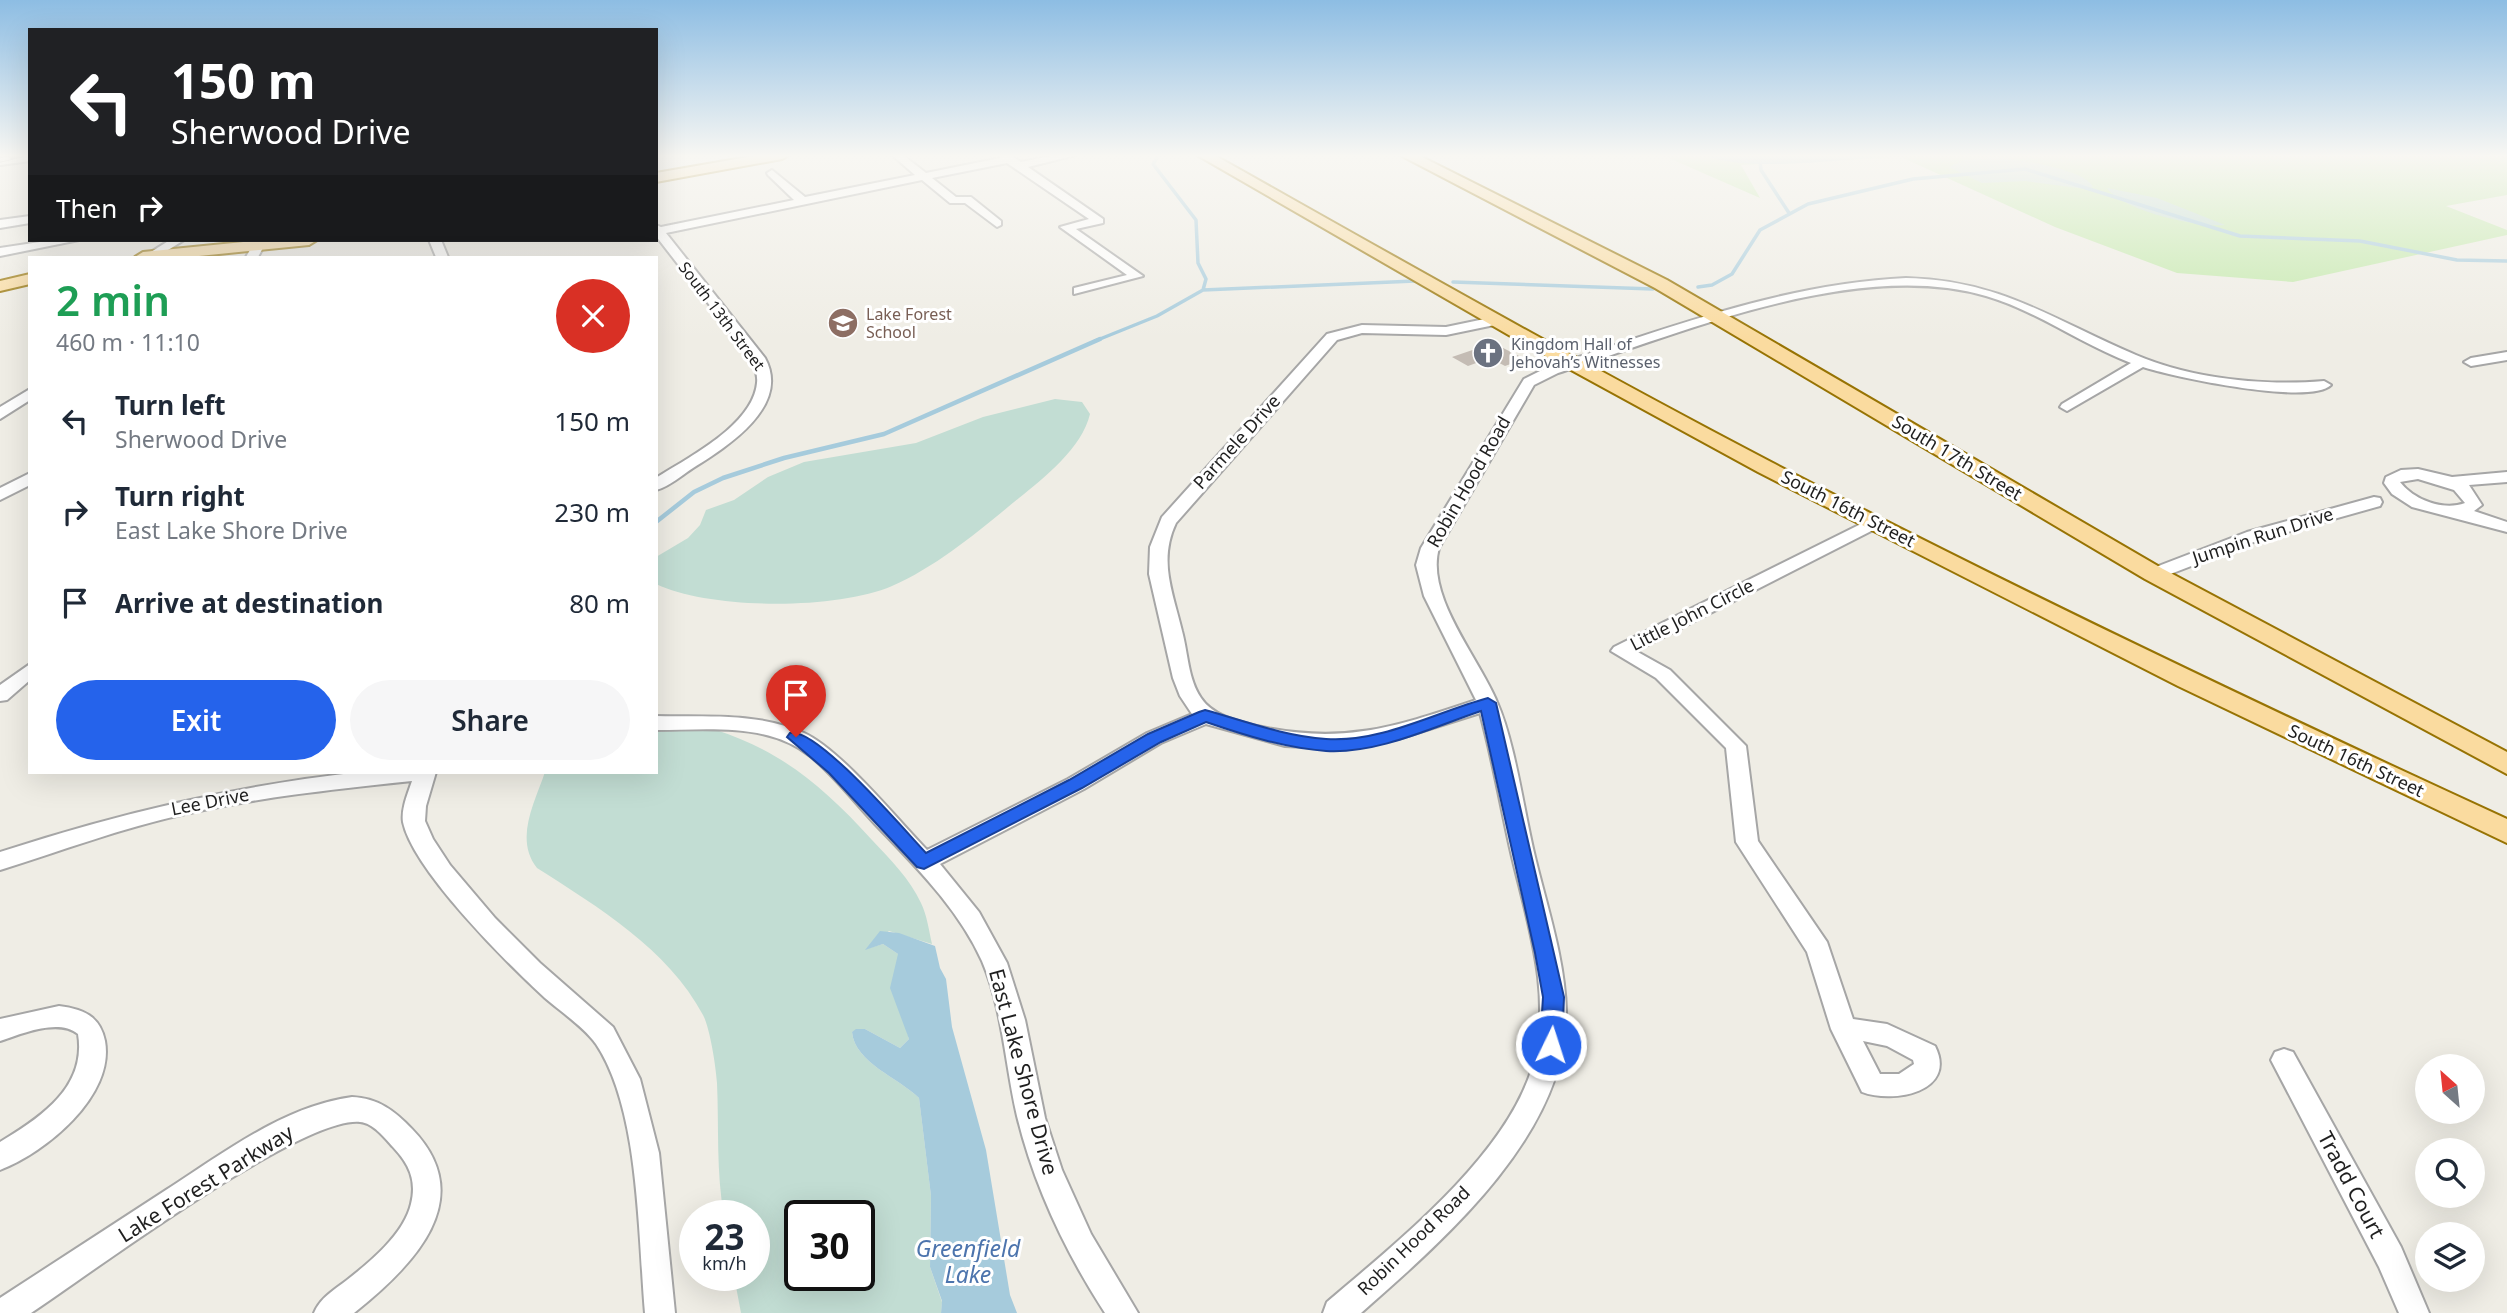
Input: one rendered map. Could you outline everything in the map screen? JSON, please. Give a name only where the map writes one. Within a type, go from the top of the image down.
[{"type":"main road","name":"South 16th Street","points":[[1314,216],[1575,363],[1872,523],[2269,720],[2507,832]]},
{"type":"main road","name":"South 17th Street","points":[[1531,216],[1715,314],[2154,574],[2507,764]]},
{"type":"main road","points":[[163,256],[256,250],[298,242]]},
{"type":"main road","points":[[0,286],[28,279]]},
{"type":"street","points":[[658,230],[727,216]]},
{"type":"street","points":[[989,216],[997,223]]},
{"type":"street","points":[[1079,291],[1137,276],[1066,227],[1099,221],[1092,216]]},
{"type":"street","points":[[0,224],[28,219]]},
{"type":"street","name":"South 13th Street","points":[[658,231],[760,361],[767,381],[763,397],[749,418],[658,484]]},
{"type":"street","points":[[0,253],[61,242]]},
{"type":"street","points":[[149,256],[174,242]]},
{"type":"street","name":"Robin Hood Road","points":[[1338,1313],[1420,1241],[1473,1186],[1540,1083],[1549,1056],[1553,1026],[1549,975],[1488,703],[1433,596],[1425,565],[1430,548],[1453,505],[1529,382],[1538,376],[1715,314],[1872,282],[1924,281],[1992,294],[2142,362],[2230,380],[2311,387],[2324,385]]},
{"type":"street","name":"Parmele Drive","points":[[1205,716],[1190,698],[1159,586],[1156,562],[1158,543],[1168,521],[1332,337],[1362,329],[1446,331],[1499,320]]},
{"type":"street","points":[[2471,362],[2507,356]]},
{"type":"street","points":[[2067,407],[2142,362]]},
{"type":"street","points":[[0,414],[28,394]]},
{"type":"street","name":"Jumpin Run Drive","points":[[2374,502],[2393,485],[2395,477],[2409,474],[2449,482],[2507,477]]},
{"type":"street","points":[[0,495],[28,479]]},
{"type":"street","name":"Jumpin Run Drive","points":[[2449,482],[2466,491],[2474,501],[2507,526]]},
{"type":"street","name":"Jumpin Run Drive","points":[[2393,485],[2406,497],[2427,506]]},
{"type":"street","points":[[2455,510],[2470,508],[2474,501]]},
{"type":"street","name":"Jumpin Run Drive","points":[[2154,574],[2253,536],[2374,502],[2455,510],[2507,526]]},
{"type":"street","name":"Little John Circle","points":[[1844,1029],[1818,949],[1747,842],[1737,746],[1663,674],[1621,651],[1872,523]]},
{"type":"street","points":[[4,686],[28,671]]},
{"type":"street","points":[[924,862],[1052,797],[1154,738],[1205,716],[1257,733],[1327,745],[1375,740],[1488,703]]},
{"type":"street","name":"East Lake Shore Drive","points":[[658,723],[757,727],[796,737],[836,769],[953,896],[995,962],[1005,993],[1031,1117],[1048,1173],[1074,1233],[1123,1313]]},
{"type":"street","name":"Lee Drive","points":[[0,861],[117,824],[208,801],[409,774]]},
{"type":"street","points":[[425,774],[415,806],[414,821],[442,871],[487,925],[531,970],[604,1035],[627,1079],[645,1153],[660,1313]]},
{"type":"street","points":[[0,1030],[40,1020],[69,1018],[85,1024],[92,1036],[89,1073],[80,1091],[61,1115],[0,1157]]},
{"type":"street","name":"Tradd Court","points":[[2284,1060],[2390,1257],[2414,1313]]},
{"type":"street","name":"Lake Forest Parkway","points":[[4,1313],[239,1158],[288,1130],[334,1113],[367,1109],[380,1114],[411,1147],[422,1162],[427,1186],[420,1220],[408,1242],[376,1276],[329,1313]]},
{"type":"green space","points":[[2031,216],[2472,216],[2507,230],[2507,235],[2293,282],[2177,273]]},
{"type":"shaded area","points":[[2163,216],[2203,216],[2225,225],[2197,224]]},
{"type":"shaded area","points":[[1055,399],[1082,402],[1090,414],[1086,427],[1071,450],[1040,481],[974,535],[909,578],[868,594],[807,603],[774,604],[708,599],[658,585],[658,556],[688,538],[700,525],[706,510],[734,500],[768,477],[804,462],[916,443],[983,417]]},
{"type":"shaded area","points":[[658,716],[722,732],[776,757],[825,792],[893,862],[916,894],[925,913],[932,944],[889,931],[866,949],[883,944],[898,954],[902,1014],[909,1039],[900,1048],[865,1029],[852,1032],[855,1043],[869,1061],[919,1098],[931,1196],[930,1267],[942,1302],[941,1313],[741,1313],[737,1291],[770,1291],[770,1200],[721,1200],[716,1076],[706,1021],[688,991],[651,950],[607,914],[537,868],[527,845],[529,820],[544,774],[658,774]]},
{"type":"water","name":"Greenfield Lake","points":[[880,931],[899,933],[935,946],[940,968],[946,979],[952,1027],[986,1150],[1010,1295],[1017,1313],[941,1313],[942,1301],[930,1267],[931,1196],[919,1098],[869,1061],[855,1043],[852,1032],[865,1029],[900,1048],[909,1039],[890,988],[898,954],[883,944],[865,950]]},
{"type":"building","name":"Kingdom Hall of Jehovah’s Witnesses","points":[[1493,343],[1525,359],[1505,366],[1490,358],[1468,366],[1452,357]]},
{"type":"waterway","points":[[1193,216],[1196,220],[1198,263],[1206,279],[1203,290]]},
{"type":"waterway","points":[[1698,287],[1712,285],[1732,274],[1760,230],[1785,216]]},
{"type":"waterway","points":[[2177,216],[2240,236],[2360,241],[2457,260],[2507,261]]},
{"type":"waterway","points":[[1203,290],[1415,281]]},
{"type":"waterway","points":[[1453,282],[1653,289]]},
{"type":"waterway","points":[[1095,341],[1157,316],[1203,290]]},
{"type":"waterway","points":[[658,520],[694,492],[723,478],[784,458],[884,434],[1100,339]]},
{"type":"place","name":"Lake Forest School","points":[[843,323]]},
{"type":"place","name":"Kingdom Hall of Jehovah’s Witnesses","points":[[1488,353]]},
{"type":"route","points":[[796,737],[836,769],[924,862],[1076,784],[1154,738],[1205,716],[1257,733],[1306,743],[1351,744],[1401,733],[1488,703],[1546,953],[1553,997],[1551,1045]]}]
